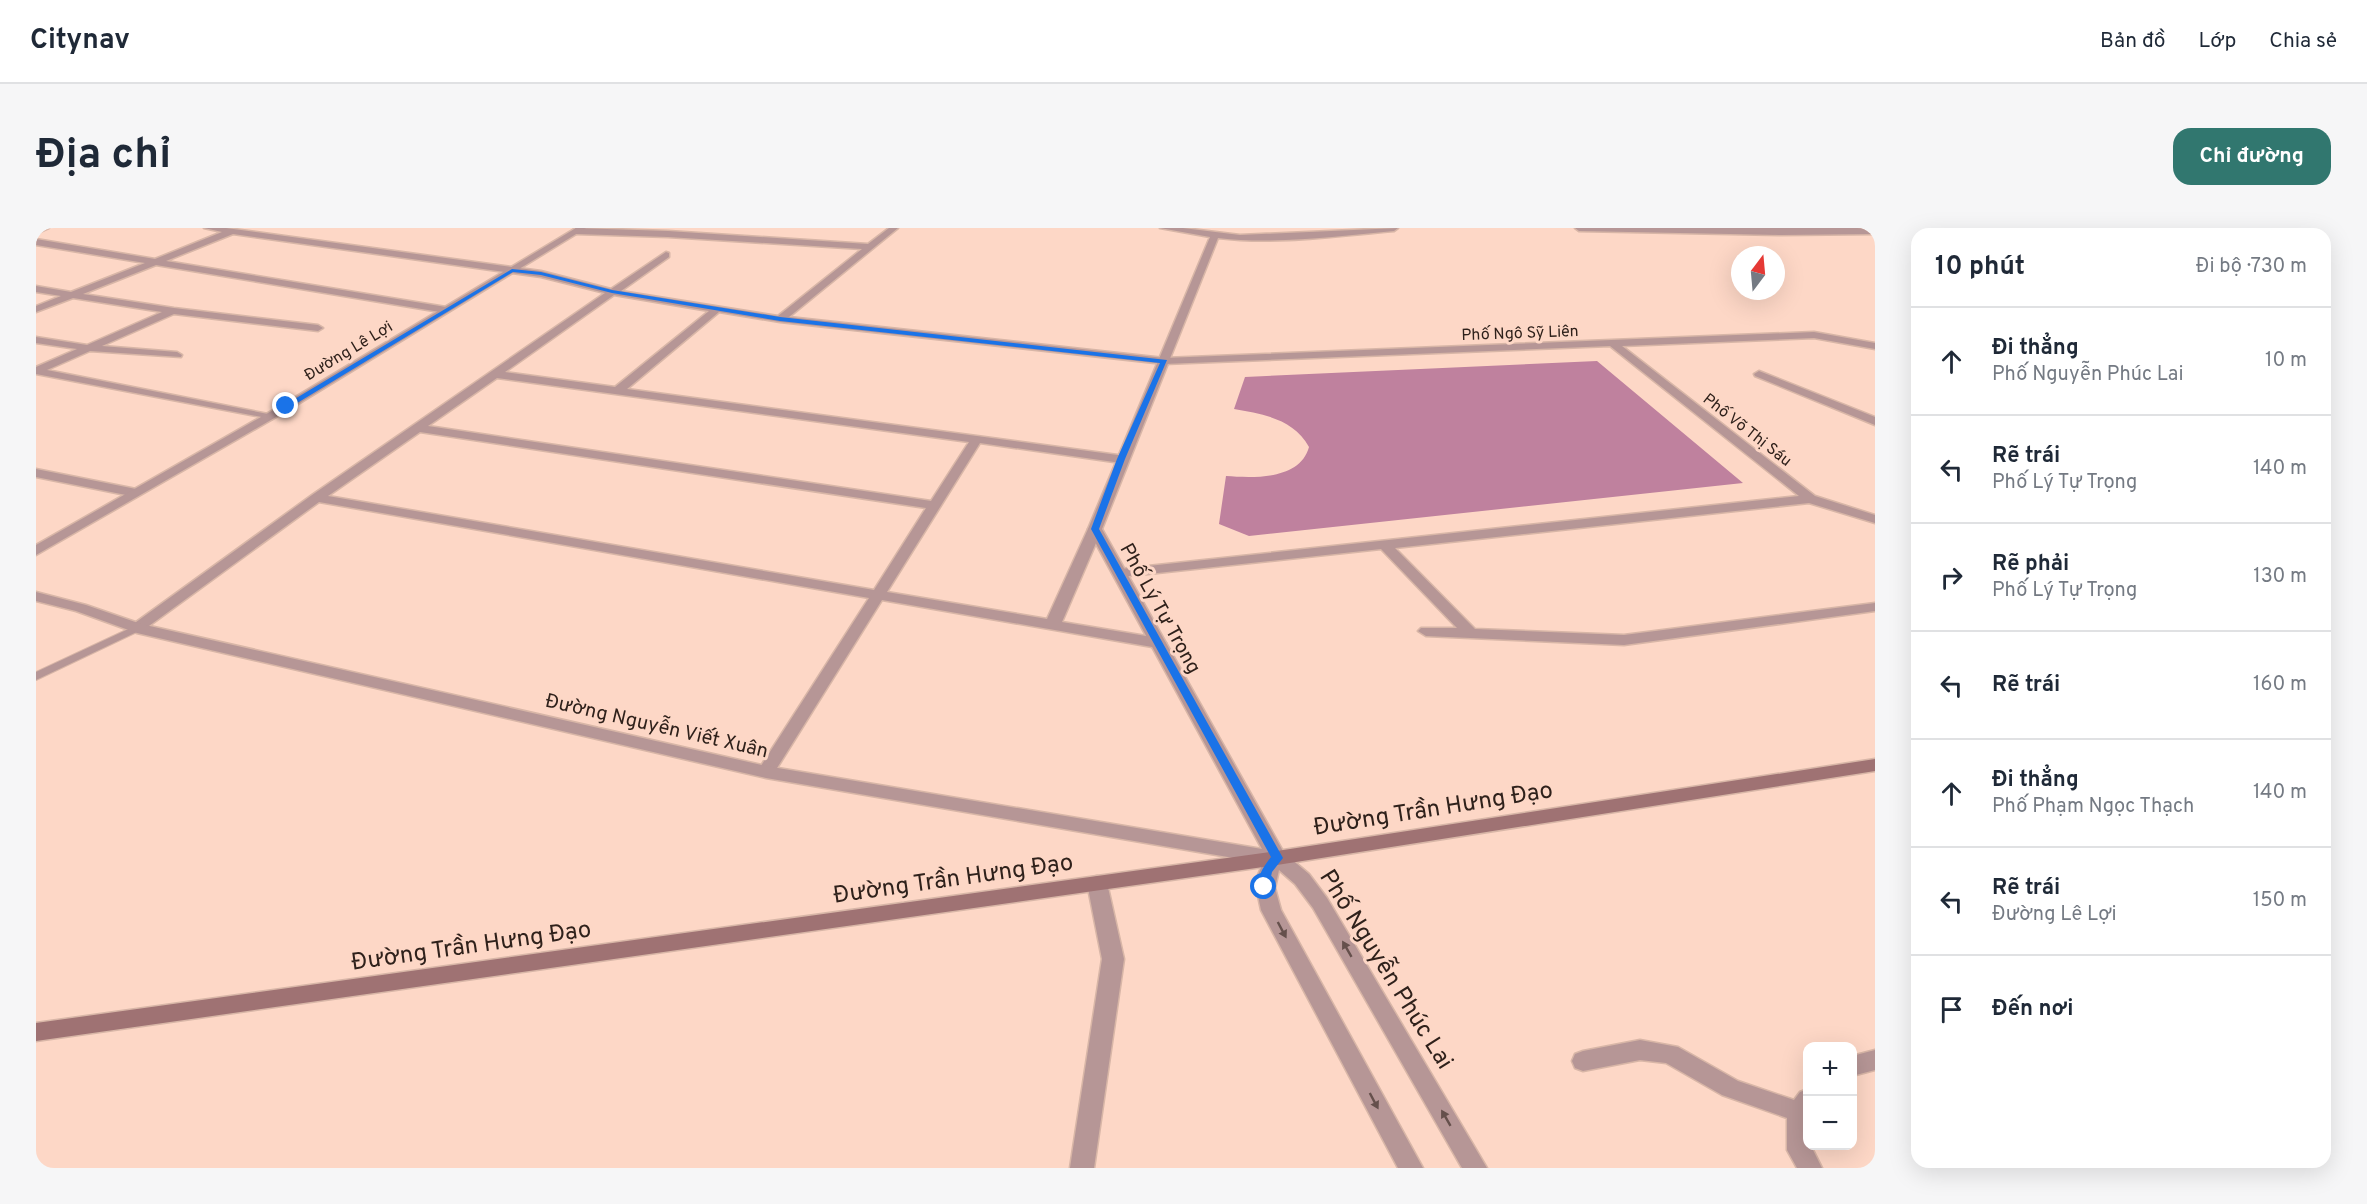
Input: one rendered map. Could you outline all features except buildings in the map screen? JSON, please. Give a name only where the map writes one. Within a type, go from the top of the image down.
[{"type":"main road","points":[[36,231],[45,228]]},
{"type":"main road","name":"Đường Trần Hưng Đạo","points":[[36,1032],[1277,858],[1875,765]]},
{"type":"street","name":"Phố Ngô Sỹ Liên","points":[[208,228],[541,274],[612,292],[780,319],[1164,361],[1814,335],[1875,346]]},
{"type":"street","points":[[699,236],[709,228]]},
{"type":"street","points":[[780,319],[894,228]]},
{"type":"street","points":[[1164,228],[1240,238],[1309,236],[1394,228]]},
{"type":"street","points":[[1579,228],[1779,232],[1875,231]]},
{"type":"street","points":[[579,230],[870,247]]},
{"type":"street","name":"Đường Lê Lợi","points":[[36,551],[268,417],[579,230]]},
{"type":"street","points":[[36,309],[232,232]]},
{"type":"street","name":"Phố Lý Tự Trọng","points":[[1215,235],[1121,459],[1095,529],[1277,858]]},
{"type":"street","points":[[36,242],[446,310]]},
{"type":"street","points":[[137,628],[317,498],[666,255]]},
{"type":"street","points":[[36,289],[174,310],[318,328]]},
{"type":"street","points":[[617,391],[717,309]]},
{"type":"street","points":[[36,371],[174,310]]},
{"type":"street","points":[[36,340],[88,348],[177,355]]},
{"type":"street","name":"Phố Võ Thị Sáu","points":[[1612,343],[1810,499],[1875,519]]},
{"type":"street","points":[[36,371],[268,417]]},
{"type":"street","points":[[494,374],[1121,459]]},
{"type":"street","points":[[1759,374],[1875,421]]},
{"type":"street","points":[[417,428],[934,505]]},
{"type":"street","points":[[766,772],[976,440]]},
{"type":"street","points":[[36,473],[136,493]]},
{"type":"street","points":[[317,498],[879,593],[1158,643]]},
{"type":"street","points":[[1120,573],[1810,499]]},
{"type":"street","points":[[1053,624],[1095,529]]},
{"type":"street","points":[[1385,544],[1471,633]]},
{"type":"street","name":"Đường Nguyễn Viết Xuân","points":[[36,596],[81,608],[137,628],[766,772],[1277,858]]},
{"type":"street","points":[[1426,631],[1623,640],[1875,607]]},
{"type":"street","points":[[1277,858],[1267,871],[1264,887],[1271,910],[1411,1168]]},
{"type":"street","name":"Phố Nguyễn Phúc Lai","points":[[1277,858],[1302,879],[1320,903],[1475,1168]]},
{"type":"street","points":[[1082,1168],[1113,959],[1097,883]]},
{"type":"street","points":[[1583,1061],[1640,1050],[1670,1054],[1730,1088],[1803,1105],[1799,1150],[1810,1168]]},
{"type":"street","points":[[1857,1065],[1875,1060]]},
{"type":"lane","points":[[36,676],[137,628]]},
{"type":"shaded area","points":[[1597,361],[1743,483],[1249,536],[1219,524],[1226,476],[1275,475],[1296,466],[1304,458],[1309,447],[1295,430],[1277,419],[1234,409],[1245,377]]},
{"type":"route","points":[[286,406],[512,271],[541,274],[612,292],[780,319],[1164,361],[1121,459],[1095,529],[1277,858],[1267,871],[1264,887]]}]
